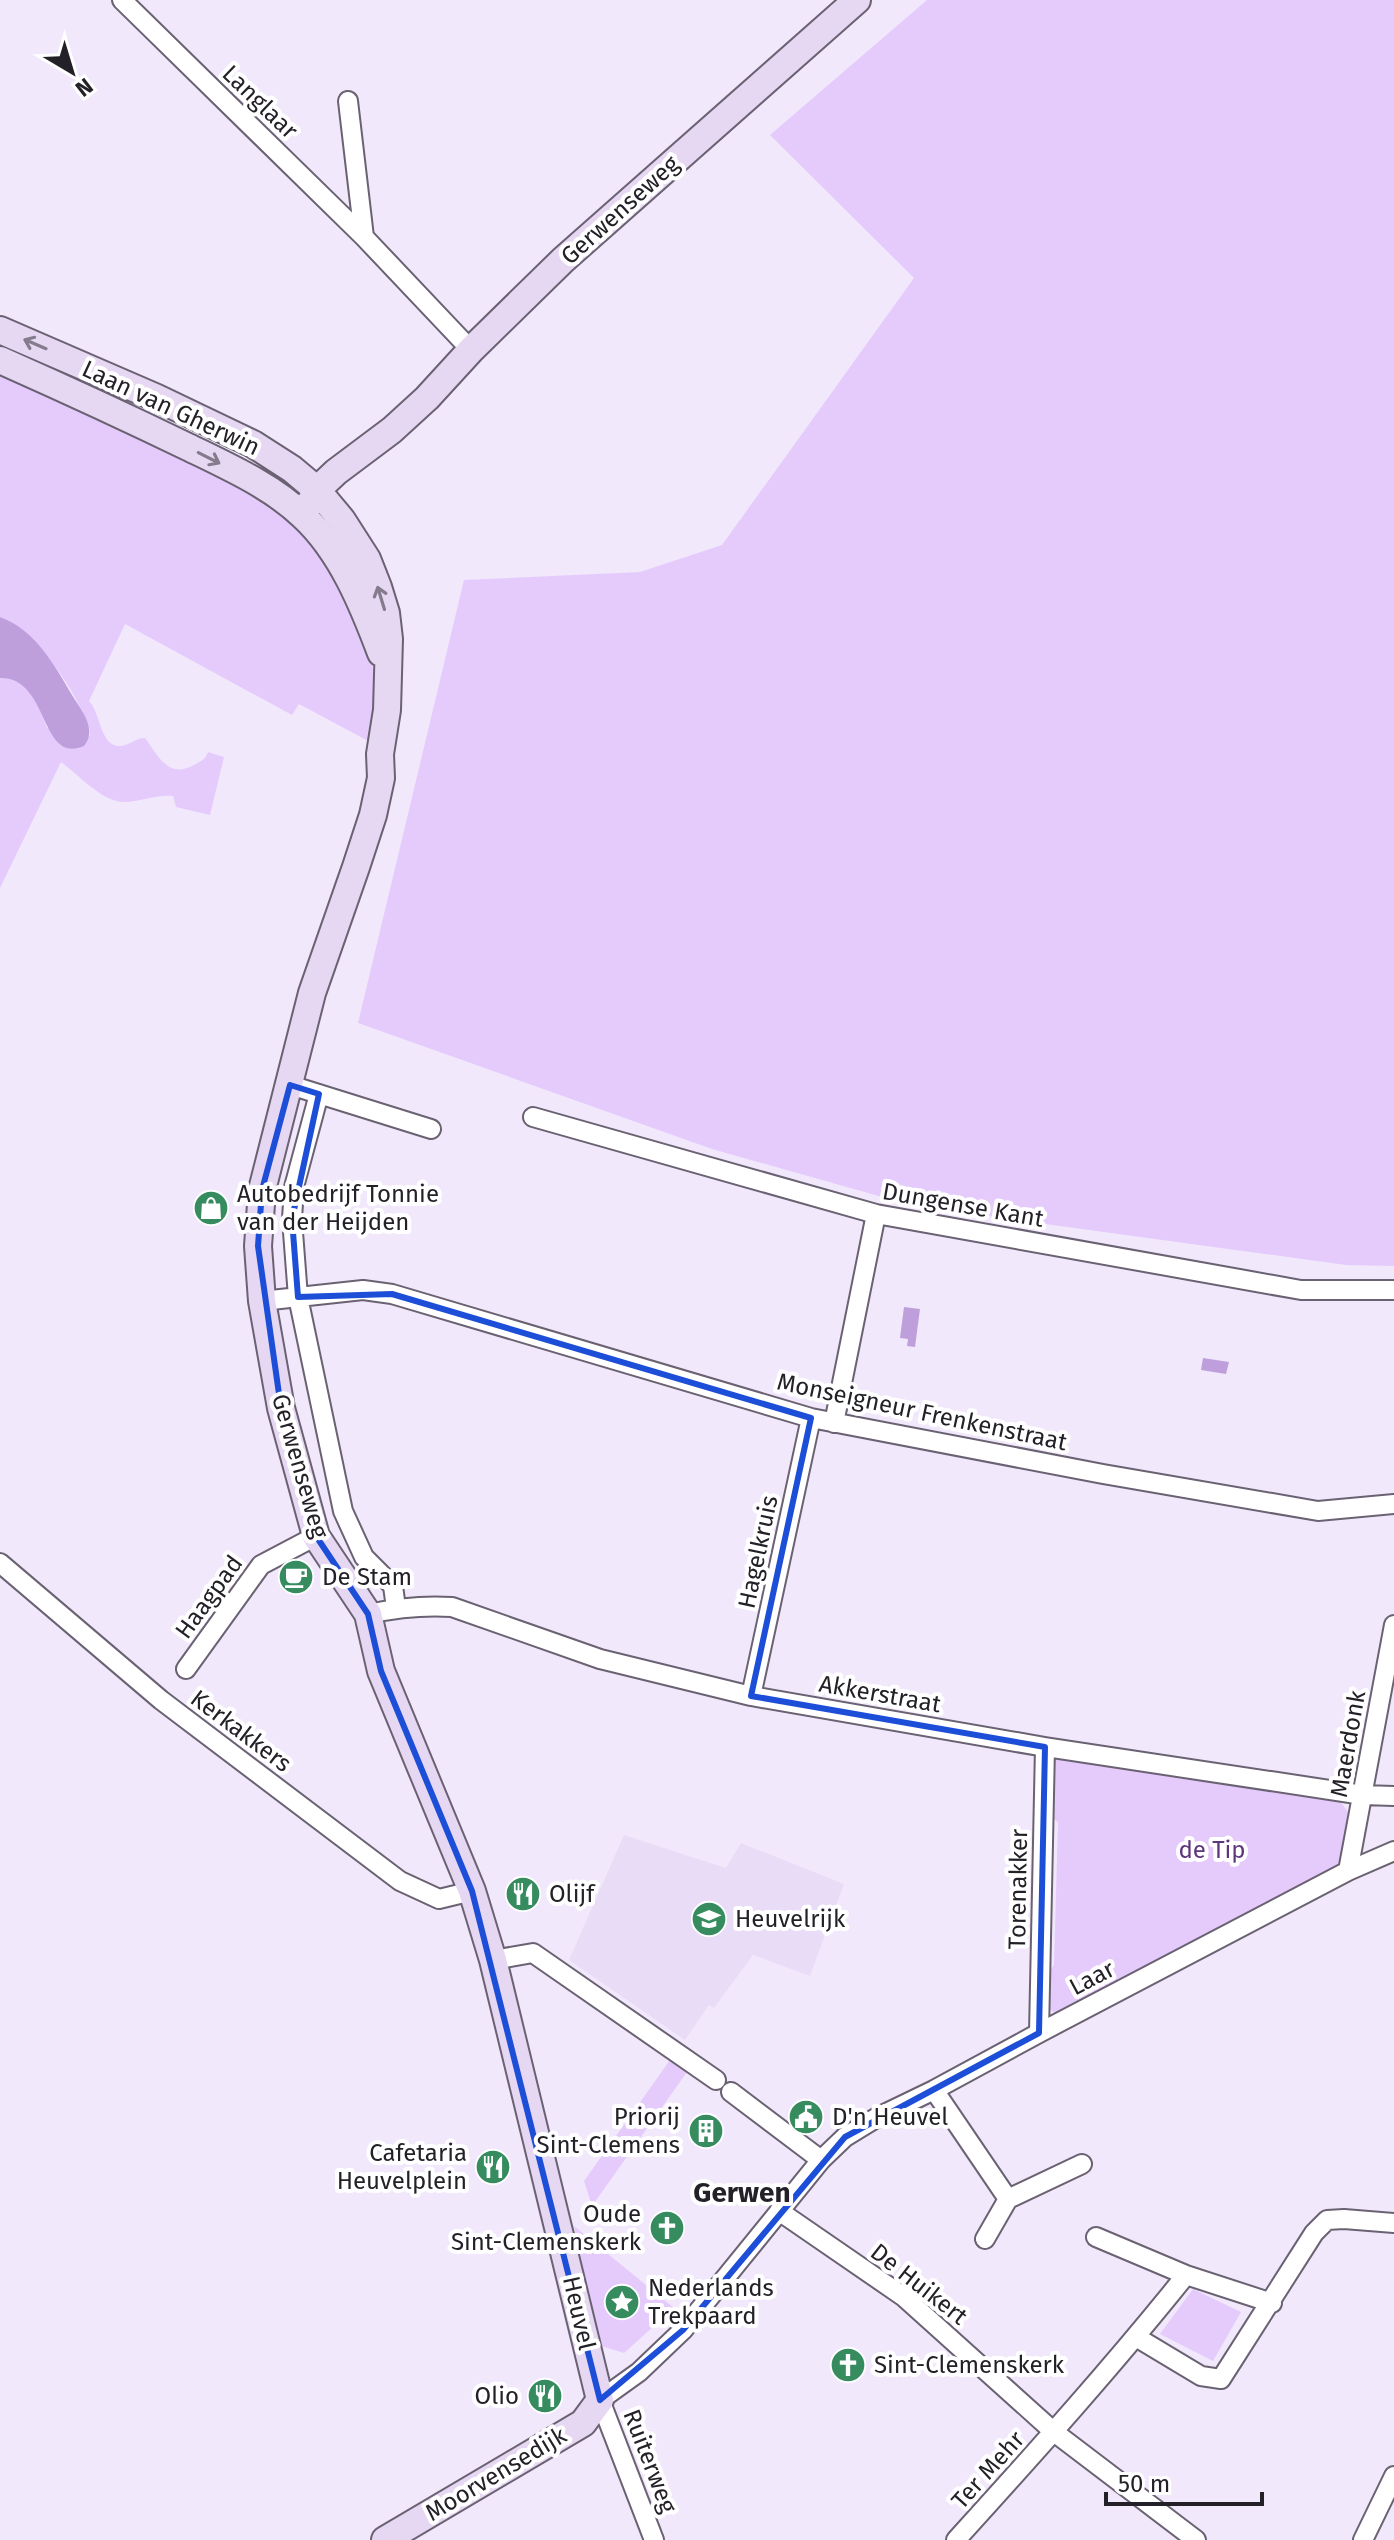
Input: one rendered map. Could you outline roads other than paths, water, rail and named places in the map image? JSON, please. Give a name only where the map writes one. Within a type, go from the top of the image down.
[{"type":"street","name":"Langlaar","points":[[122,0],[364,237],[471,350]]},
{"type":"street","name":"Gerwenseweg","points":[[389,675],[371,627],[344,571],[303,515],[427,398],[563,260],[857,0]]},
{"type":"street","points":[[348,101],[364,237]]},
{"type":"street","name":"Laan van Gherwin","points":[[0,330],[144,392],[253,444],[292,469],[323,497]]},
{"type":"street","name":"Laan van Gherwin","points":[[0,360],[201,453],[250,479],[303,515]]},
{"type":"street","name":"Gerwenseweg","points":[[323,497],[367,559],[386,613],[387,710],[380,754],[381,778],[373,815],[312,993],[262,1190],[258,1246],[262,1301],[281,1408],[316,1536],[368,1614],[381,1671],[472,1891],[493,1960]]},
{"type":"street","points":[[290,1085],[431,1129]]},
{"type":"street","name":"Gerwenseweg","points":[[319,1094],[294,1187],[292,1219],[298,1297],[343,1511],[364,1557],[393,1586],[396,1608]]},
{"type":"street","name":"Dungense Kant","points":[[533,1117],[876,1214],[1301,1290],[1394,1290]]},
{"type":"street","points":[[834,1423],[876,1214]]},
{"type":"street","name":"Monseigneur Frenkenstraat","points":[[262,1301],[363,1290],[392,1294],[834,1423],[1318,1511],[1394,1504]]},
{"type":"street","name":"Hagelkruis","points":[[751,1696],[811,1418]]},
{"type":"street","name":"Haagpad","points":[[186,1669],[261,1565],[316,1536]]},
{"type":"street","name":"Kerkakkers","points":[[0,1563],[161,1700],[400,1881],[439,1899],[472,1891]]},
{"type":"street","name":"Akkerstraat","points":[[368,1614],[426,1605],[452,1607],[600,1659],[751,1696],[1045,1747],[1363,1795],[1394,1796]]},
{"type":"street","name":"Maerdonk","points":[[1348,1871],[1394,1625]]},
{"type":"street","name":"Torenakker","points":[[1039,2033],[1045,1747]]},
{"type":"street","name":"Laar","points":[[821,2160],[857,2128],[1348,1871],[1394,1851]]},
{"type":"street","points":[[493,1960],[533,1953],[716,2080]]},
{"type":"street","name":"Heuvel","points":[[493,1960],[600,2400]]},
{"type":"street","points":[[934,2090],[1008,2199]]},
{"type":"street","points":[[600,2400],[639,2372],[683,2330],[821,2160],[731,2092]]},
{"type":"street","points":[[985,2239],[1008,2199],[1082,2164]]},
{"type":"street","name":"De Huikert","points":[[779,2211],[904,2297],[1054,2432],[1174,2531],[1196,2540]]},
{"type":"street","points":[[1136,2337],[1201,2376],[1221,2379],[1314,2233],[1327,2220],[1394,2223]]},
{"type":"street","points":[[1096,2237],[1186,2275],[1272,2303]]},
{"type":"street","name":"Ter Mehr","points":[[956,2540],[1054,2432],[1186,2275]]},
{"type":"street","name":"Moorvensedijk","points":[[385,2540],[583,2423],[600,2400]]},
{"type":"street","name":"Ruiterweg","points":[[600,2400],[654,2540]]},
{"type":"street","points":[[1363,2540],[1394,2476]]},
{"type":"place","name":"Autobedrijf Tonnie van der Heijden","points":[[211,1208]]},
{"type":"place","name":"De Stam","points":[[296,1577]]},
{"type":"place","name":"Olijf","points":[[523,1894]]},
{"type":"place","name":"Heuvelrijk","points":[[709,1919]]},
{"type":"place","name":"D'n Heuvel","points":[[806,2117]]},
{"type":"place","name":"Priorij Sint-Clemens","points":[[706,2131]]},
{"type":"place","name":"Cafetaria Heuvelplein","points":[[493,2167]]},
{"type":"place","name":"Oude Sint-Clemenskerk","points":[[667,2228]]},
{"type":"place","name":"Nederlands Trekpaard","points":[[622,2302]]},
{"type":"place","name":"Sint-Clemenskerk","points":[[848,2365]]},
{"type":"place","name":"Olio","points":[[545,2396]]},
{"type":"district","name":"Gerwen","points":[[742,2192]]},
{"type":"park label","name":"de Tip","points":[[1212,1850]]}]
